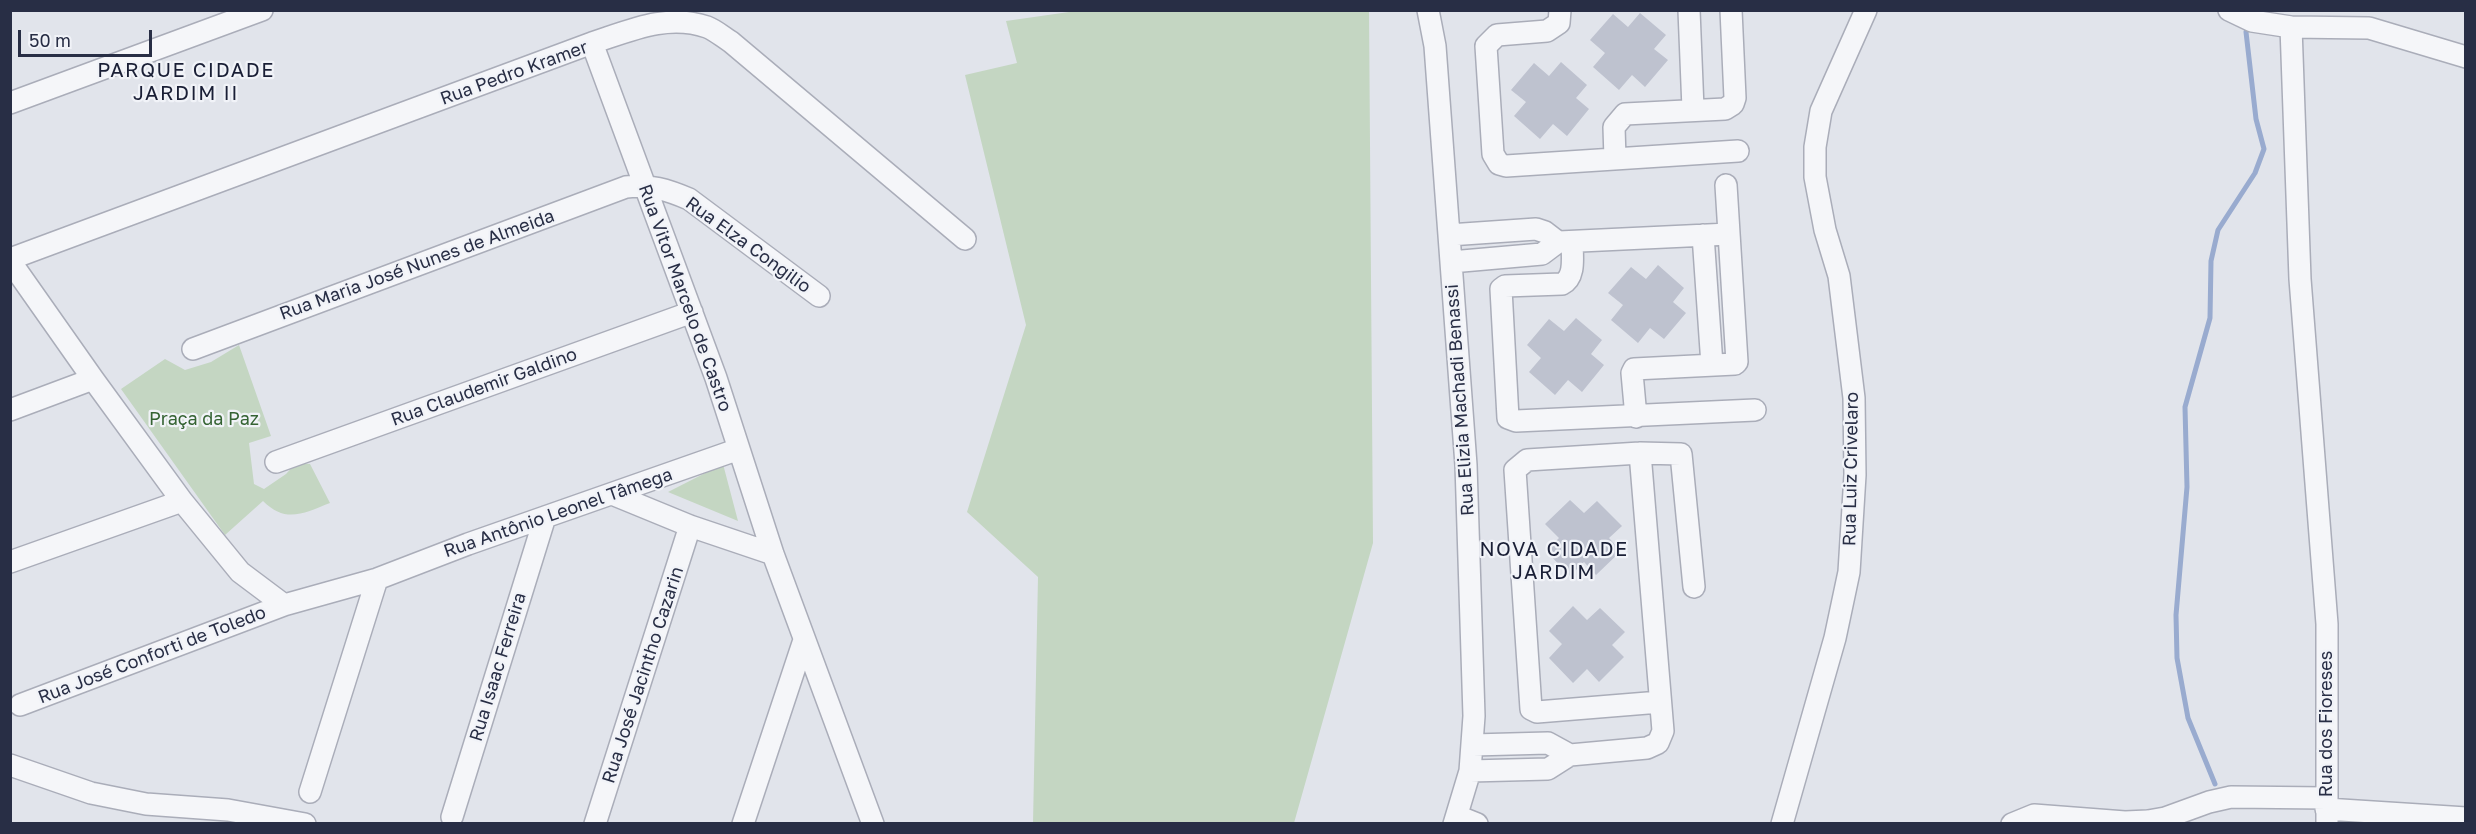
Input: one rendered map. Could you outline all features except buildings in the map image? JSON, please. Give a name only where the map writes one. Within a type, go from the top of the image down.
[{"type":"street","points":[[10,103],[262,10]]},
{"type":"street","name":"Rua Elizia Machadi Benassi","points":[[1428,10],[1435,46],[1466,465],[1474,704],[1473,745],[1470,771],[1456,820]]},
{"type":"street","name":"Rua Elizia Machadi Benassi","points":[[1435,46],[1439,10]]},
{"type":"street","points":[[1560,10],[1559,23],[1552,30],[1497,34],[1486,46],[1494,158],[1498,164],[1506,166],[1738,151]]},
{"type":"street","points":[[1689,10],[1693,109]]},
{"type":"street","points":[[1615,159],[1614,127],[1625,114],[1725,109],[1735,101],[1731,10]]},
{"type":"street","name":"Rua Luiz Crivelaro","points":[[1782,824],[1835,638],[1849,572],[1855,475],[1854,398],[1839,276],[1825,230],[1815,177],[1815,147],[1821,111],[1866,10]]},
{"type":"street","points":[[2229,10],[2252,21],[2291,27],[2374,19],[2466,57]]},
{"type":"street","name":"Rua Pedro Kramer","points":[[10,260],[592,44],[650,24],[686,22],[708,27],[731,42],[965,239]]},
{"type":"street","name":"Rua dos Fioreses","points":[[2291,27],[2300,279],[2327,624],[2326,810]]},
{"type":"street","name":"Rua Vitor Marcelo de Castro","points":[[592,44],[642,185],[692,312],[773,554],[873,824]]},
{"type":"street","name":"Rua Elza Congilio","points":[[642,185],[669,190],[689,199],[819,296]]},
{"type":"street","name":"Rua Maria José Nunes de Almeida","points":[[193,349],[626,187],[642,185]]},
{"type":"street","points":[[1636,417],[1632,372],[1634,369],[1735,364],[1737,362],[1726,185]]},
{"type":"street","points":[[1511,231],[1512,255]]},
{"type":"street","points":[[1449,235],[1542,231],[1565,242]]},
{"type":"street","points":[[1451,262],[1542,254],[1565,242],[1729,234]]},
{"type":"street","points":[[1703,236],[1712,365]]},
{"type":"street","points":[[1565,242],[1571,274],[1567,281],[1562,284],[1504,286],[1500,291],[1507,416],[1511,421],[1755,410]]},
{"type":"street","points":[[10,260],[182,501],[240,572],[284,605]]},
{"type":"street","name":"Rua Claudemir Galdino","points":[[276,462],[692,312]]},
{"type":"street","points":[[10,410],[93,379]]},
{"type":"street","name":"Rua Antônio Leonel Tâmega","points":[[284,605],[377,579],[544,517],[739,449]]},
{"type":"street","points":[[1660,702],[1537,712],[1530,706],[1515,470],[1527,460],[1679,452],[1682,455],[1694,587]]},
{"type":"street","points":[[1470,771],[1553,767],[1570,755],[1653,747],[1658,743],[1662,731],[1640,453]]},
{"type":"street","points":[[612,494],[690,526],[773,554]]},
{"type":"street","points":[[10,562],[182,501]]},
{"type":"street","name":"Rua Isaac Ferreira","points":[[452,817],[544,517]]},
{"type":"street","name":"Rua José Jacintho Cazarin","points":[[595,824],[690,526]]},
{"type":"street","points":[[310,792],[377,579]]},
{"type":"street","name":"Rua José Conforti de Toledo","points":[[20,705],[284,605]]},
{"type":"street","points":[[742,824],[804,640]]},
{"type":"street","points":[[1473,745],[1548,742],[1570,755]]},
{"type":"street","points":[[1523,744],[1525,770]]},
{"type":"street","points":[[10,765],[91,793],[146,804],[228,810],[305,824]]},
{"type":"street","points":[[2012,824],[2034,815],[2125,822],[2148,821],[2165,818],[2209,802],[2231,797],[2326,810],[2466,818]]},
{"type":"street","points":[[1456,820],[1477,824]]},
{"type":"green space","points":[[1076,11],[1369,11],[1373,543],[1294,823],[1033,823],[1038,577],[967,512],[1026,325],[965,75],[1017,63],[1006,21]]},
{"type":"green space","name":"Praça da Paz","points":[[239,345],[271,436],[249,443],[254,484],[264,489],[286,474],[296,463],[310,464],[330,503],[303,513],[287,514],[271,508],[263,501],[225,535],[121,389],[165,359],[185,370],[211,362]]},
{"type":"green space","points":[[723,464],[738,521],[668,492]]},
{"type":"waterway","points":[[2215,784],[2188,718],[2177,658],[2176,615],[2187,487],[2185,407],[2210,318],[2211,261],[2218,230],[2255,173],[2264,149],[2256,119],[2246,32]]},
{"type":"district","name":"PARQUE CIDADE JARDIM II","points":[[186,82]]},
{"type":"district","name":"NOVA CIDADE JARDIM","points":[[1554,562]]}]
